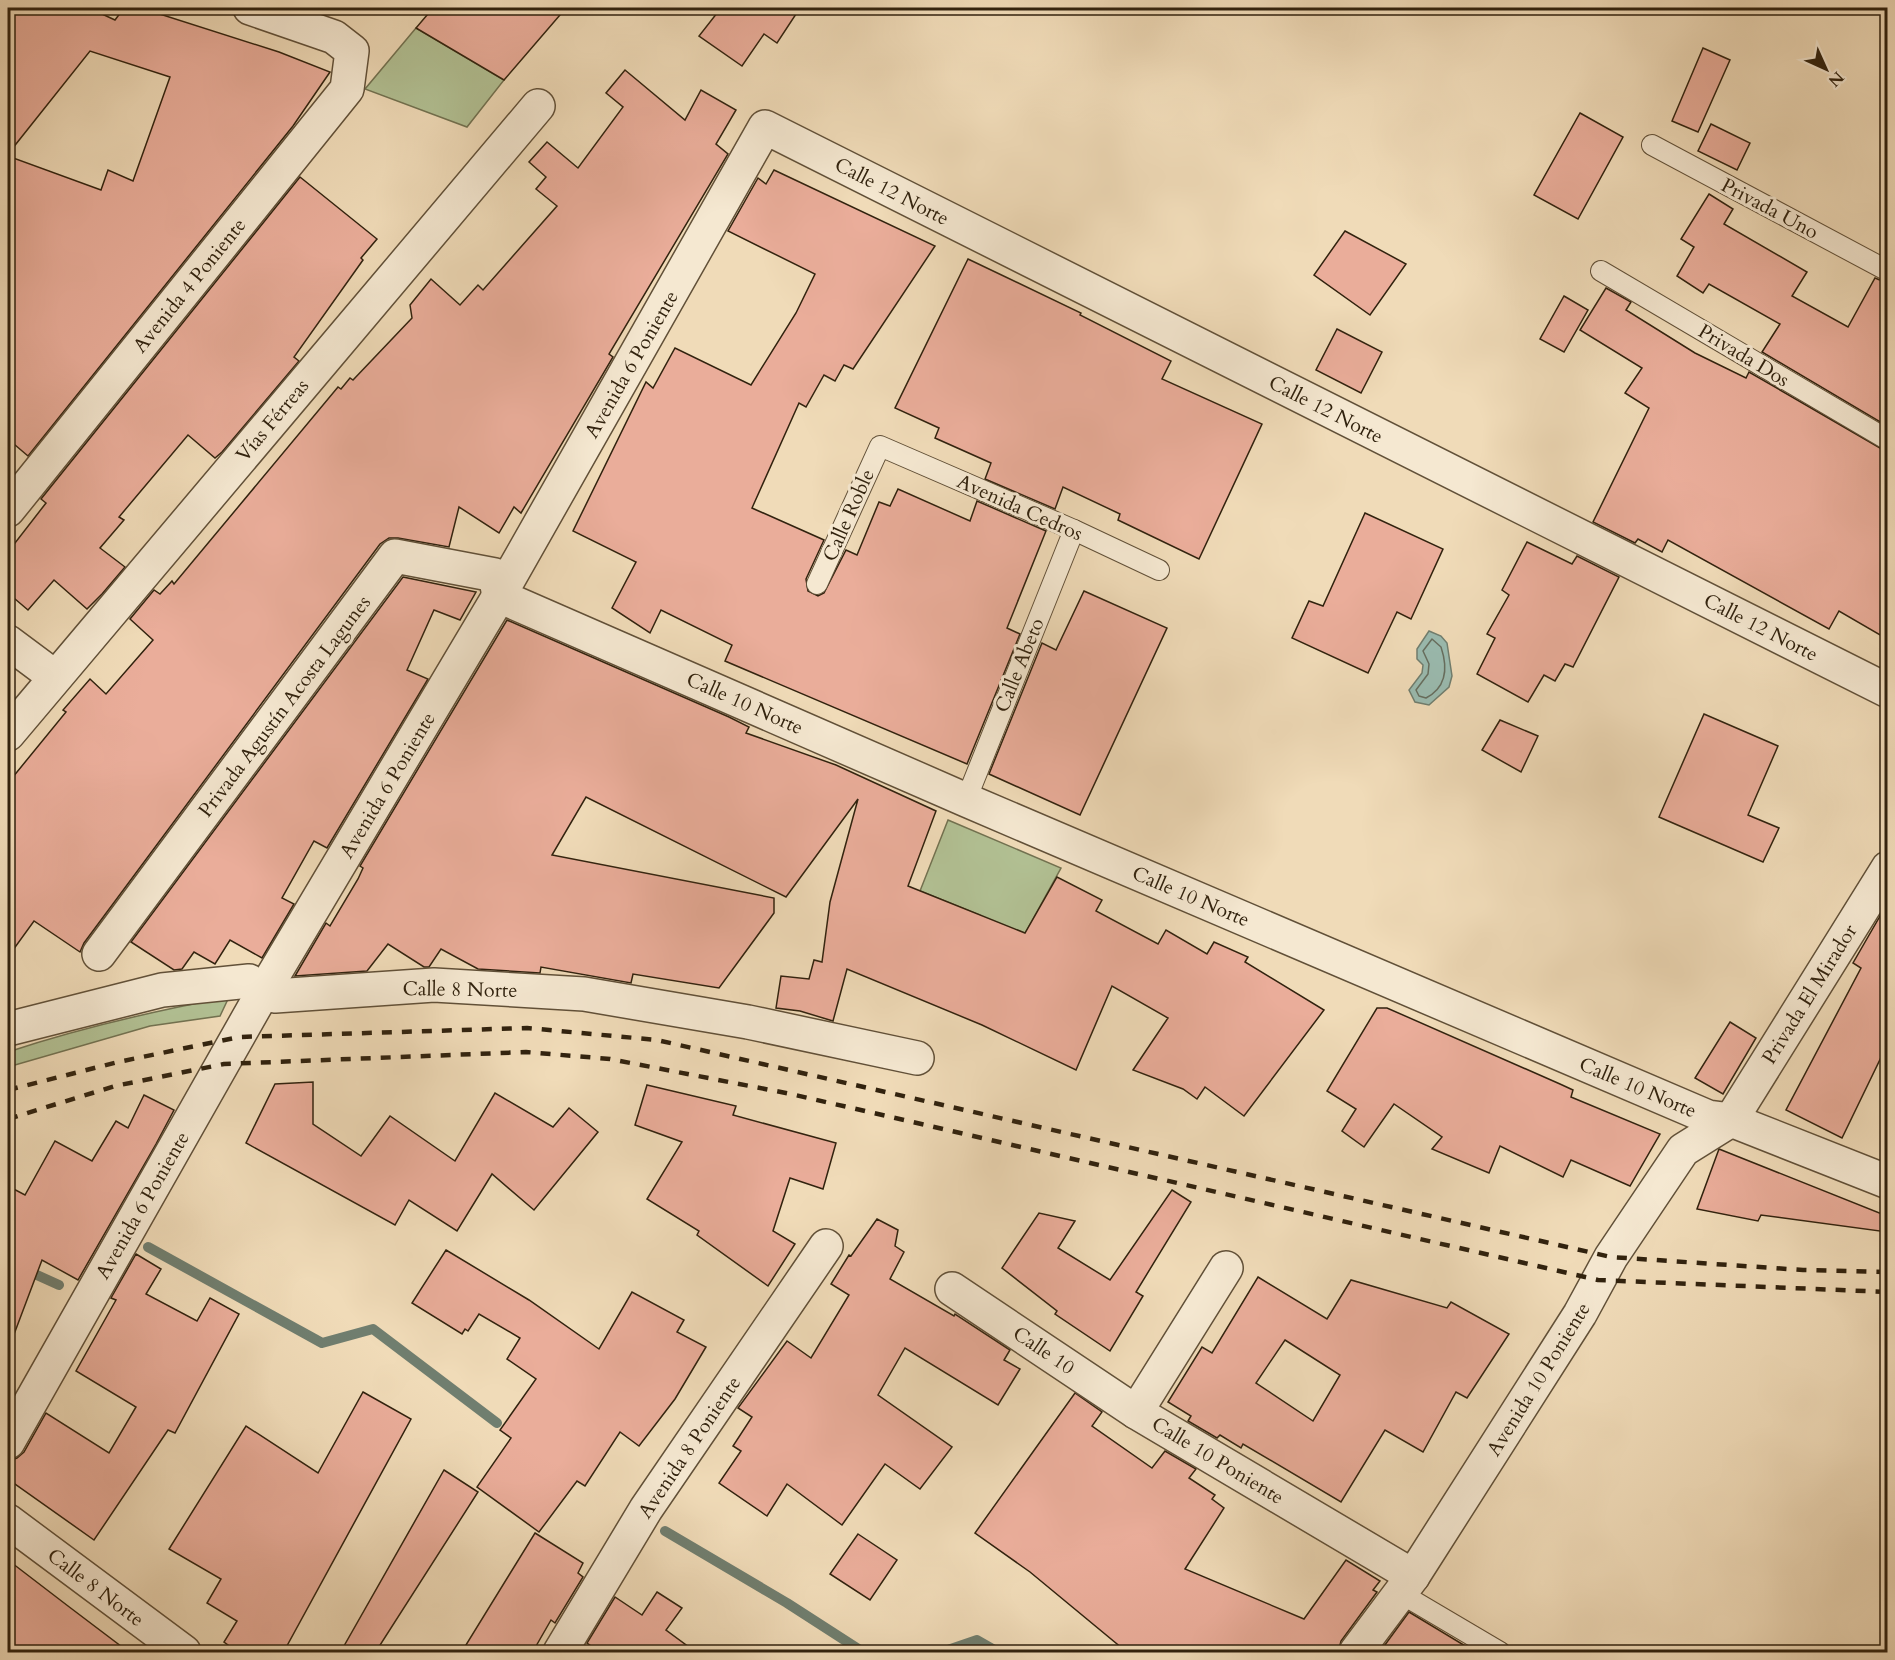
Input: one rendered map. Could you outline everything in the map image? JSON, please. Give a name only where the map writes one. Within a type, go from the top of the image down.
[{"type":"street","name":"Avenida 4 Poniente","points":[[8,510],[347,89],[352,51],[334,37],[250,8]]},
{"type":"street","name":"Vías Férreas","points":[[8,734],[538,106]]},
{"type":"street","name":"Avenida 6 Poniente","points":[[8,1442],[262,994],[499,596],[765,127]]},
{"type":"street","name":"Calle 12 Norte","points":[[765,127],[1887,691]]},
{"type":"street","name":"Privada Agustín Acosta Lagunes","points":[[99,954],[395,556],[495,575],[499,596]]},
{"type":"street","name":"Calle 10 Norte","points":[[499,596],[966,800],[1708,1117],[1731,1120],[1887,1182]]},
{"type":"street","points":[[8,642],[55,676]]},
{"type":"street","name":"Privada El Mirador","points":[[1731,1120],[1887,868]]},
{"type":"street","name":"Calle 8 Norte","points":[[8,1029],[162,990],[249,981],[262,994],[274,996],[434,985],[585,994],[748,1022],[917,1058]]},
{"type":"street","name":"Avenida 10 Poniente","points":[[1356,1653],[1407,1585],[1580,1314],[1611,1257],[1683,1150],[1731,1120]]},
{"type":"street","name":"Avenida 8 Poniente","points":[[560,1653],[646,1509],[826,1246]]},
{"type":"street","name":"Calle 10 Poniente","points":[[1226,1268],[1136,1412],[1407,1585]]},
{"type":"street","name":"Calle 10","points":[[952,1288],[1136,1412]]},
{"type":"street","name":"Calle 8 Norte","points":[[8,1521],[184,1653]]},
{"type":"lane","name":"Privada Uno","points":[[1652,145],[1887,271]]},
{"type":"lane","name":"Privada Dos","points":[[1601,271],[1887,440]]},
{"type":"lane","name":"Avenida Cedros","points":[[880,446],[1074,530],[1159,570]]},
{"type":"lane","name":"Calle Roble","points":[[817,584],[880,446]]},
{"type":"lane","name":"Calle Abeto","points":[[966,800],[1074,530]]},
{"type":"lane","points":[[1407,1585],[1500,1653]]},
{"type":"green space","points":[[416,28],[504,80],[467,127],[365,89]]},
{"type":"green space","points":[[948,820],[1061,868],[1012,957],[980,915],[920,891]]},
{"type":"green space","points":[[229,997],[220,1016],[150,1026],[8,1067],[8,1052],[35,1043],[117,1021]]},
{"type":"water","points":[[1429,631],[1441,636],[1447,643],[1452,676],[1449,687],[1429,705],[1415,702],[1409,690],[1422,673],[1423,665],[1417,659],[1417,649]]},
{"type":"building","points":[[8,8],[89,8],[115,20],[124,8],[141,8],[279,52],[330,72],[293,126],[28,456],[8,439],[8,156],[101,190],[108,170],[133,181],[170,77],[90,51],[8,154]]},
{"type":"building","points":[[433,8],[566,8],[504,80],[416,28]]},
{"type":"building","points":[[721,8],[800,8],[777,43],[764,34],[742,66],[699,36]]},
{"type":"building","points":[[1703,48],[1730,60],[1698,132],[1672,121]]},
{"type":"building","points":[[625,70],[685,120],[701,90],[736,110],[716,144],[728,154],[609,354],[613,357],[521,513],[514,507],[499,533],[459,507],[449,547],[398,538],[389,538],[380,544],[84,943],[80,952],[34,921],[8,957],[8,783],[66,712],[63,710],[90,679],[106,694],[153,640],[130,619],[154,590],[160,594],[172,581],[174,584],[338,387],[341,389],[350,378],[353,380],[412,318],[410,305],[431,279],[460,305],[478,285],[483,290],[557,206],[536,189],[546,177],[529,162],[547,142],[578,168],[623,107],[606,93]]},
{"type":"building","points":[[1580,113],[1623,137],[1578,219],[1534,195]]},
{"type":"building","points":[[1711,124],[1750,143],[1737,170],[1698,151]]},
{"type":"building","points":[[774,170],[935,246],[853,369],[844,365],[835,381],[824,375],[806,407],[799,403],[752,508],[824,540],[806,579],[808,591],[818,596],[824,593],[846,550],[857,555],[879,502],[890,506],[898,489],[970,521],[977,501],[1046,531],[1007,628],[1020,634],[967,764],[725,661],[732,645],[661,610],[650,633],[612,608],[636,562],[573,531],[646,382],[653,388],[675,348],[751,385],[796,313],[815,274],[728,231],[758,178],[766,184]]},
{"type":"building","points":[[300,177],[377,239],[361,258],[363,260],[294,357],[299,361],[222,452],[215,458],[188,435],[119,517],[124,520],[100,548],[125,567],[102,594],[87,609],[54,580],[28,610],[8,593],[8,552],[46,503],[41,499]]},
{"type":"building","points":[[1709,194],[1733,209],[1724,224],[1807,272],[1792,296],[1848,327],[1875,278],[1887,283],[1887,426],[1762,352],[1780,324],[1709,284],[1703,293],[1677,276],[1694,247],[1681,239]]},
{"type":"building","points":[[1345,231],[1406,264],[1370,315],[1314,275]]},
{"type":"building","points":[[968,259],[1081,313],[1080,315],[1171,361],[1162,379],[1262,424],[1199,559],[1118,520],[1120,514],[1063,487],[1055,509],[985,479],[991,463],[935,438],[939,428],[895,408]]},
{"type":"building","points":[[1606,288],[1631,302],[1626,310],[1695,353],[1746,378],[1749,372],[1887,452],[1887,639],[1839,611],[1829,629],[1668,540],[1662,552],[1638,539],[1635,543],[1593,522],[1649,408],[1625,393],[1642,368],[1580,330]]},
{"type":"building","points":[[1564,296],[1588,310],[1564,352],[1540,339]]},
{"type":"building","points":[[1337,329],[1382,352],[1361,393],[1316,370]]},
{"type":"building","points":[[1365,513],[1443,549],[1411,619],[1397,612],[1368,673],[1292,638],[1309,601],[1323,606]]},
{"type":"building","points":[[1527,542],[1572,564],[1577,556],[1619,577],[1573,667],[1565,664],[1555,681],[1544,675],[1528,702],[1477,674],[1495,638],[1487,634],[1509,595],[1502,590]]},
{"type":"building","points":[[403,577],[476,592],[460,620],[434,610],[407,670],[428,679],[327,848],[314,841],[282,898],[294,904],[262,958],[230,940],[215,964],[194,952],[182,969],[174,970],[131,942]]},
{"type":"building","points":[[1084,591],[1167,628],[1080,815],[989,774],[1042,643],[1056,650]]},
{"type":"building","points":[[507,620],[729,717],[749,727],[746,733],[836,765],[936,811],[908,886],[1025,933],[1057,877],[1102,900],[1096,911],[1158,944],[1166,930],[1207,954],[1214,942],[1248,957],[1245,962],[1324,1010],[1244,1116],[1205,1087],[1197,1099],[1183,1089],[1133,1070],[1168,1018],[1112,986],[1076,1070],[982,1025],[847,969],[833,1021],[800,1011],[776,1008],[781,976],[809,979],[814,960],[822,962],[830,902],[858,799],[786,897],[586,797],[552,855],[774,898],[774,913],[719,988],[633,974],[631,983],[541,967],[540,973],[478,969],[441,949],[429,967],[424,967],[388,944],[367,971],[295,976],[326,923],[330,926],[358,879],[363,868],[360,866]]},
{"type":"building","points":[[1704,714],[1778,746],[1748,815],[1779,828],[1763,862],[1659,817]]},
{"type":"building","points":[[1500,720],[1538,736],[1521,772],[1482,750]]},
{"type":"building","points":[[1887,904],[1887,1045],[1842,1138],[1786,1110],[1861,968],[1853,963]]},
{"type":"building","points":[[1377,1008],[1387,1008],[1560,1084],[1573,1090],[1571,1097],[1660,1134],[1630,1186],[1571,1160],[1563,1177],[1500,1146],[1489,1173],[1432,1149],[1442,1137],[1394,1104],[1364,1147],[1342,1131],[1356,1109],[1327,1091]]},
{"type":"building","points":[[1730,1022],[1756,1038],[1723,1094],[1695,1078]]},
{"type":"building","points":[[313,1082],[313,1124],[361,1156],[390,1116],[455,1161],[495,1093],[553,1127],[569,1108],[598,1132],[534,1210],[492,1174],[457,1231],[409,1200],[395,1225],[246,1143],[275,1084]]},
{"type":"building","points":[[647,1085],[736,1106],[733,1115],[836,1143],[823,1189],[790,1178],[773,1231],[795,1244],[768,1286],[697,1235],[699,1231],[647,1199],[682,1142],[635,1125]]},
{"type":"building","points":[[144,1095],[174,1110],[156,1144],[78,1280],[42,1260],[10,1345],[8,1344],[8,1186],[25,1195],[55,1141],[92,1161],[116,1121],[128,1128]]},
{"type":"building","points":[[1719,1149],[1887,1216],[1887,1232],[1761,1215],[1758,1221],[1697,1209]]},
{"type":"building","points":[[1172,1190],[1191,1202],[1136,1292],[1143,1296],[1110,1351],[1055,1314],[1057,1311],[1002,1268],[1039,1213],[1075,1221],[1058,1248],[1110,1280]]},
{"type":"building","points":[[877,1219],[898,1230],[895,1246],[904,1252],[890,1279],[954,1316],[955,1314],[1010,1350],[1004,1360],[1020,1369],[998,1405],[905,1348],[878,1395],[952,1447],[920,1489],[885,1464],[842,1525],[787,1484],[767,1516],[719,1483],[741,1451],[733,1446],[752,1417],[738,1408],[787,1341],[811,1358],[849,1295],[831,1284],[849,1255],[851,1256]]},
{"type":"building","points":[[446,1250],[529,1300],[599,1349],[632,1292],[684,1320],[677,1332],[706,1347],[675,1399],[639,1446],[620,1432],[585,1486],[577,1481],[539,1532],[477,1487],[511,1438],[500,1430],[536,1379],[507,1359],[520,1338],[479,1314],[468,1331],[465,1329],[462,1334],[412,1303]]},
{"type":"building","points":[[136,1254],[161,1269],[146,1294],[197,1321],[210,1298],[239,1314],[175,1433],[168,1430],[94,1540],[8,1479],[8,1461],[24,1452],[46,1413],[109,1453],[136,1407],[76,1371],[116,1300],[111,1298]]},
{"type":"building","points":[[1258,1277],[1327,1319],[1351,1280],[1447,1308],[1451,1302],[1509,1334],[1467,1398],[1456,1392],[1423,1452],[1385,1430],[1341,1502],[1243,1444],[1241,1448],[1220,1435],[1217,1438],[1188,1421],[1191,1416],[1168,1402],[1202,1347],[1212,1353]],"holes":[[[1285,1340],[1340,1375],[1313,1421],[1256,1383]]]},
{"type":"building","points":[[363,1392],[411,1419],[283,1653],[239,1653],[224,1642],[237,1621],[207,1603],[221,1579],[169,1549],[246,1426],[318,1473]]},
{"type":"building","points":[[1075,1393],[1102,1412],[1092,1426],[1152,1468],[1165,1451],[1196,1469],[1189,1478],[1215,1495],[1212,1499],[1224,1508],[1185,1569],[1304,1619],[1346,1560],[1380,1581],[1373,1590],[1377,1592],[1341,1641],[1338,1653],[1128,1653],[1030,1572],[975,1533]]},
{"type":"building","points":[[444,1470],[478,1492],[375,1653],[340,1653]]},
{"type":"building","points":[[535,1533],[583,1563],[578,1573],[583,1577],[555,1623],[551,1620],[532,1653],[461,1653]]},
{"type":"building","points":[[858,1534],[897,1560],[870,1600],[830,1574]]},
{"type":"building","points":[[8,1560],[68,1606],[130,1653],[8,1653]]},
{"type":"building","points":[[657,1592],[682,1608],[666,1630],[697,1653],[601,1653],[587,1643],[615,1597],[642,1615]]},
{"type":"building","points":[[1409,1612],[1477,1653],[1379,1653]]},
{"type":"waterway","points":[[148,1247],[322,1343],[373,1329],[497,1423]]},
{"type":"waterway","points":[[8,1262],[59,1285]]},
{"type":"waterway","points":[[665,1531],[787,1603],[863,1652]]},
{"type":"waterway","points":[[942,1652],[977,1640],[998,1652]]},
{"type":"railway","points":[[8,1090],[118,1062],[239,1037],[527,1028],[657,1040],[1611,1257],[1803,1270],[1888,1272]]},
{"type":"railway","points":[[8,1119],[115,1086],[224,1064],[526,1052],[610,1059],[791,1094],[1598,1280],[1888,1292]]}]
